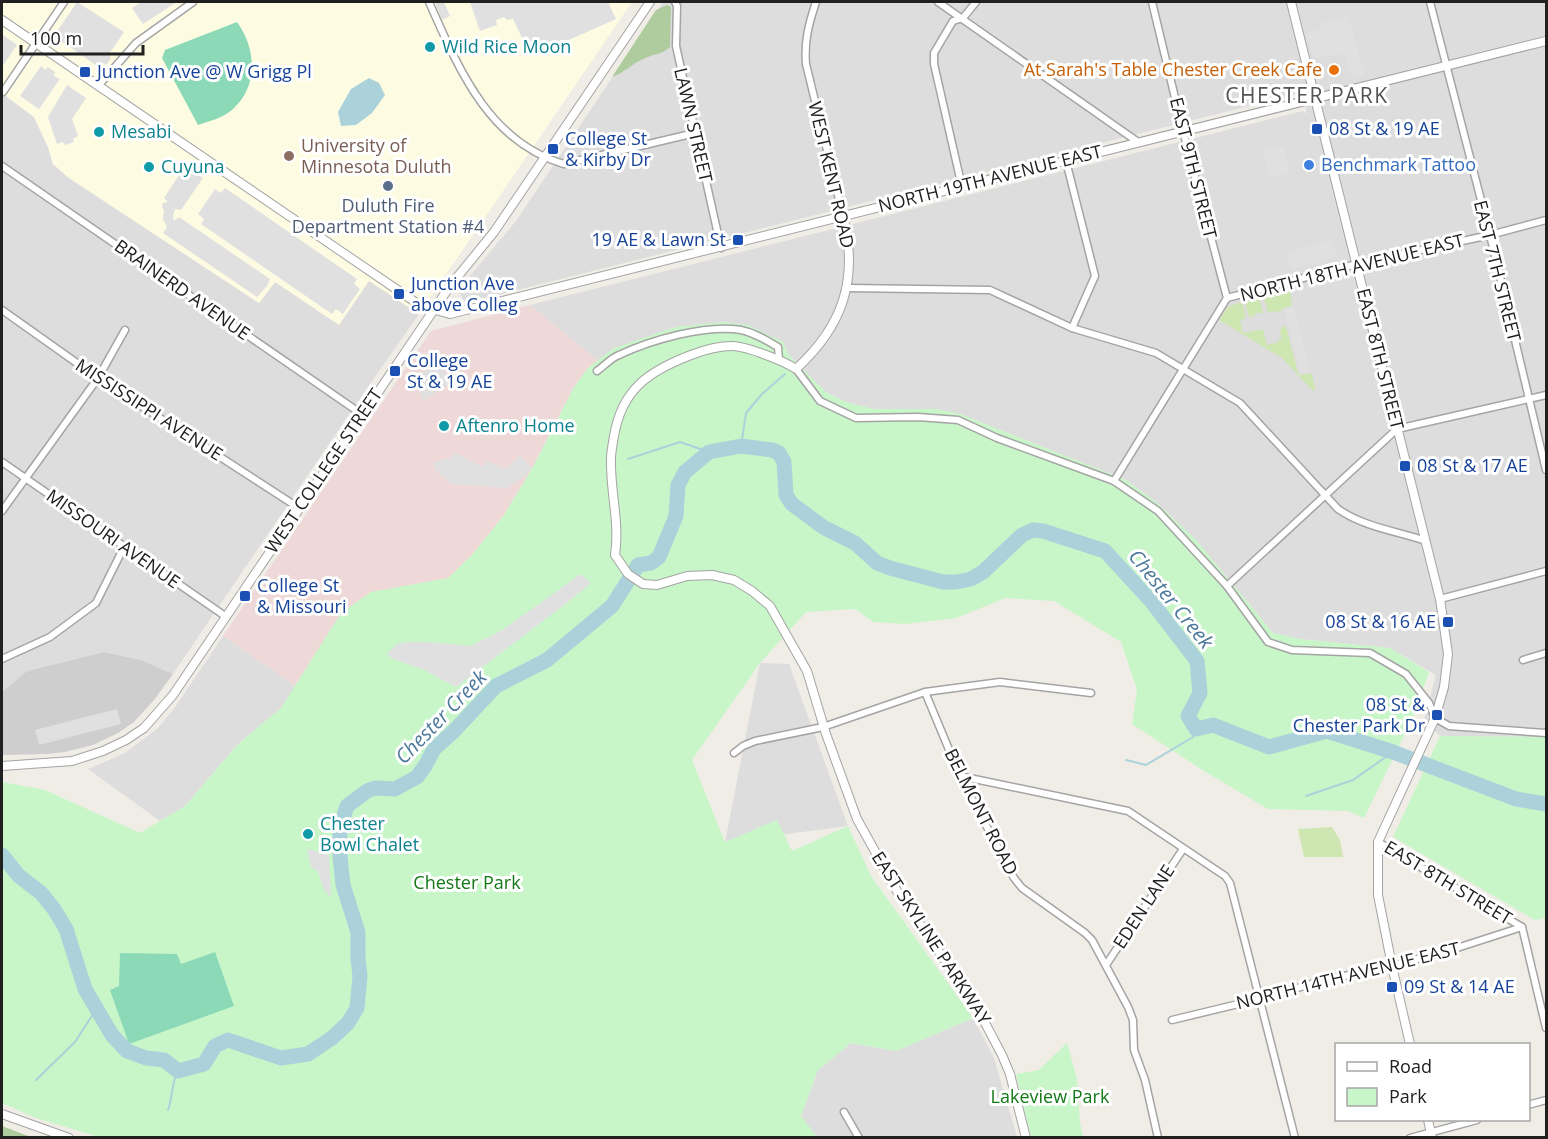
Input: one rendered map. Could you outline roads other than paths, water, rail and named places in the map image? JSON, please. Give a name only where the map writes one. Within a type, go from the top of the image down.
[{"type":"street","points":[[3,92],[64,2]]},
{"type":"street","points":[[98,86],[135,43],[191,2]]},
{"type":"street","points":[[429,2],[466,83],[478,100],[512,135],[544,158],[564,164],[695,133]]},
{"type":"street","name":"WEST COLLEGE STREET","points":[[2,766],[72,761],[103,751],[144,728],[173,695],[450,286],[494,232],[650,2]]},
{"type":"street","name":"LAWN STREET","points":[[675,2],[677,6],[676,46],[721,248]]},
{"type":"street","name":"WEST KENT ROAD","points":[[796,369],[812,354],[836,321],[847,288],[850,263],[843,216],[806,64],[805,46],[808,24],[816,2]]},
{"type":"street","points":[[938,2],[1138,142]]},
{"type":"street","points":[[962,187],[936,74],[934,53],[953,21],[963,18],[976,2]]},
{"type":"street","name":"EAST 9TH STREET","points":[[1152,2],[1227,298]]},
{"type":"street","name":"EAST 8TH STREET","points":[[1291,2],[1440,599],[1448,654],[1444,687],[1435,718]]},
{"type":"street","name":"EAST 7TH STREET","points":[[1430,2],[1490,236],[1546,470]]},
{"type":"street","points":[[2,20],[421,306],[434,310]]},
{"type":"street","name":"NORTH 19TH AVENUE EAST","points":[[434,310],[450,314],[1546,41]]},
{"type":"street","points":[[1066,160],[1095,276],[1072,328]]},
{"type":"street","name":"BRAINERD AVENUE","points":[[2,166],[363,415]]},
{"type":"street","name":"NORTH 18TH AVENUE EAST","points":[[1114,482],[1227,298],[1357,264],[1490,236],[1546,220]]},
{"type":"street","points":[[847,288],[990,290],[1072,328],[1156,353],[1240,403],[1338,509],[1349,517],[1425,541]]},
{"type":"street","name":"MISSISSIPPI AVENUE","points":[[2,310],[98,378],[299,508]]},
{"type":"street","points":[[2,511],[98,378],[125,330]]},
{"type":"street","points":[[597,371],[617,356],[649,343],[710,330],[738,330],[761,336],[778,347],[779,360],[796,369],[820,401],[856,418],[918,417],[958,420],[997,438],[1114,482],[1158,510],[1227,586],[1268,642],[1292,650],[1370,653],[1407,674],[1429,703],[1435,718],[1449,726],[1546,733]]},
{"type":"street","name":"EAST SKYLINE PARKWAY","points":[[779,360],[733,345],[709,349],[656,370],[639,382],[620,411],[610,458],[618,534],[615,555],[628,574],[638,582],[657,585],[687,576],[712,575],[734,580],[770,606],[807,671],[824,727],[857,819],[890,878],[922,929],[975,1004],[994,1038],[1010,1074],[1026,1137]]},
{"type":"street","points":[[1227,586],[1397,429],[1546,395]]},
{"type":"street","name":"MISSOURI AVENUE","points":[[2,462],[225,616]]},
{"type":"street","points":[[2,659],[50,637],[96,603],[124,548]]},
{"type":"street","points":[[1440,599],[1546,571]]},
{"type":"street","points":[[1523,660],[1546,653]]},
{"type":"street","points":[[734,753],[755,741],[824,727],[925,692],[1000,682],[1091,693]]},
{"type":"street","name":"BELMONT ROAD","points":[[925,692],[960,776],[1014,878],[1022,888],[1092,940],[1128,1007],[1133,1020],[1134,1050],[1145,1080],[1158,1137]]},
{"type":"street","points":[[1410,1043],[1378,895],[1378,842],[1435,718]]},
{"type":"street","points":[[960,776],[1128,811],[1225,876],[1230,883],[1295,1137]]},
{"type":"street","name":"EAST 8TH STREET","points":[[1378,842],[1522,927],[1546,1028]]},
{"type":"street","name":"EDEN LANE","points":[[1106,965],[1183,849]]},
{"type":"street","name":"NORTH 14TH AVENUE EAST","points":[[1172,1020],[1325,980],[1392,966],[1522,927]]},
{"type":"street","points":[[1530,1104],[1546,1100]]},
{"type":"street","points":[[844,1112],[859,1137]]},
{"type":"street","points":[[2,1114],[69,1137]]},
{"type":"street","points":[[1410,1137],[1431,1135],[1471,1121]]},
{"type":"water","points":[[369,78],[379,83],[385,95],[372,113],[356,125],[341,126],[338,112],[351,89]]},
{"type":"waterway","points":[[741,446],[746,413],[762,394],[785,374]]},
{"type":"waterway","points":[[628,459],[680,442],[709,452]]},
{"type":"waterway","name":"Chester Creek","points":[[2,855],[19,876],[41,893],[54,909],[66,929],[85,989],[112,1035],[127,1051],[146,1058],[164,1060],[178,1071],[204,1064],[215,1046],[228,1040],[281,1058],[308,1054],[332,1038],[348,1023],[357,1008],[360,976],[358,932],[343,885],[340,856],[340,828],[347,806],[367,791],[375,788],[395,789],[417,777],[434,749],[496,686],[547,660],[612,606],[638,565],[651,563],[659,557],[676,516],[678,485],[685,472],[709,452],[741,446],[779,453],[784,462],[786,495],[792,504],[823,527],[855,543],[877,563],[890,568],[943,582],[971,579],[983,572],[1022,535],[1033,530],[1043,531],[1105,551],[1151,601],[1197,661],[1200,693],[1188,716],[1196,729],[1213,725],[1269,747],[1327,731],[1393,752],[1516,799],[1546,804]]},
{"type":"waterway","points":[[1126,760],[1146,765],[1193,737],[1196,729]]},
{"type":"waterway","points":[[1306,796],[1353,780],[1393,752]]},
{"type":"waterway","points":[[36,1080],[75,1042],[97,1008]]},
{"type":"waterway","points":[[168,1110],[178,1071]]},
{"type":"place","name":"Wild Rice Moon","points":[[430,47]]},
{"type":"place","name":"At Sarah's Table Chester Creek Cafe","points":[[1334,70]]},
{"type":"place","name":"Junction Ave @ W Grigg Pl","points":[[85,72]]},
{"type":"place","name":"08 St & 19 AE","points":[[1317,129]]},
{"type":"place","name":"Mesabi","points":[[99,132]]},
{"type":"place","name":"College St & Kirby Dr","points":[[553,149]]},
{"type":"place","name":"University of Minnesota Duluth","points":[[289,156]]},
{"type":"place","name":"Benchmark Tattoo","points":[[1309,165]]},
{"type":"place","name":"Cuyuna","points":[[149,167]]},
{"type":"place","name":"Duluth Fire Department Station #4","points":[[388,186]]},
{"type":"place","name":"19 AE & Lawn St","points":[[738,240]]},
{"type":"place","name":"Junction Ave above Colleg","points":[[399,294]]},
{"type":"place","name":"College St & 19 AE","points":[[395,371]]},
{"type":"place","name":"Aftenro Home","points":[[444,426]]},
{"type":"place","name":"08 St & 17 AE","points":[[1405,466]]},
{"type":"place","name":"College St & Missouri","points":[[245,596]]},
{"type":"place","name":"08 St & 16 AE","points":[[1448,622]]},
{"type":"place","name":"08 St & Chester Park Dr","points":[[1437,715]]},
{"type":"place","name":"Chester Bowl Chalet","points":[[308,834]]},
{"type":"place","name":"09 St & 14 AE","points":[[1392,987]]},
{"type":"district","name":"CHESTER PARK","points":[[1307,96]]},
{"type":"park label","name":"Chester Park","points":[[467,883]]},
{"type":"park label","name":"Lakeview Park","points":[[1050,1097]]}]
